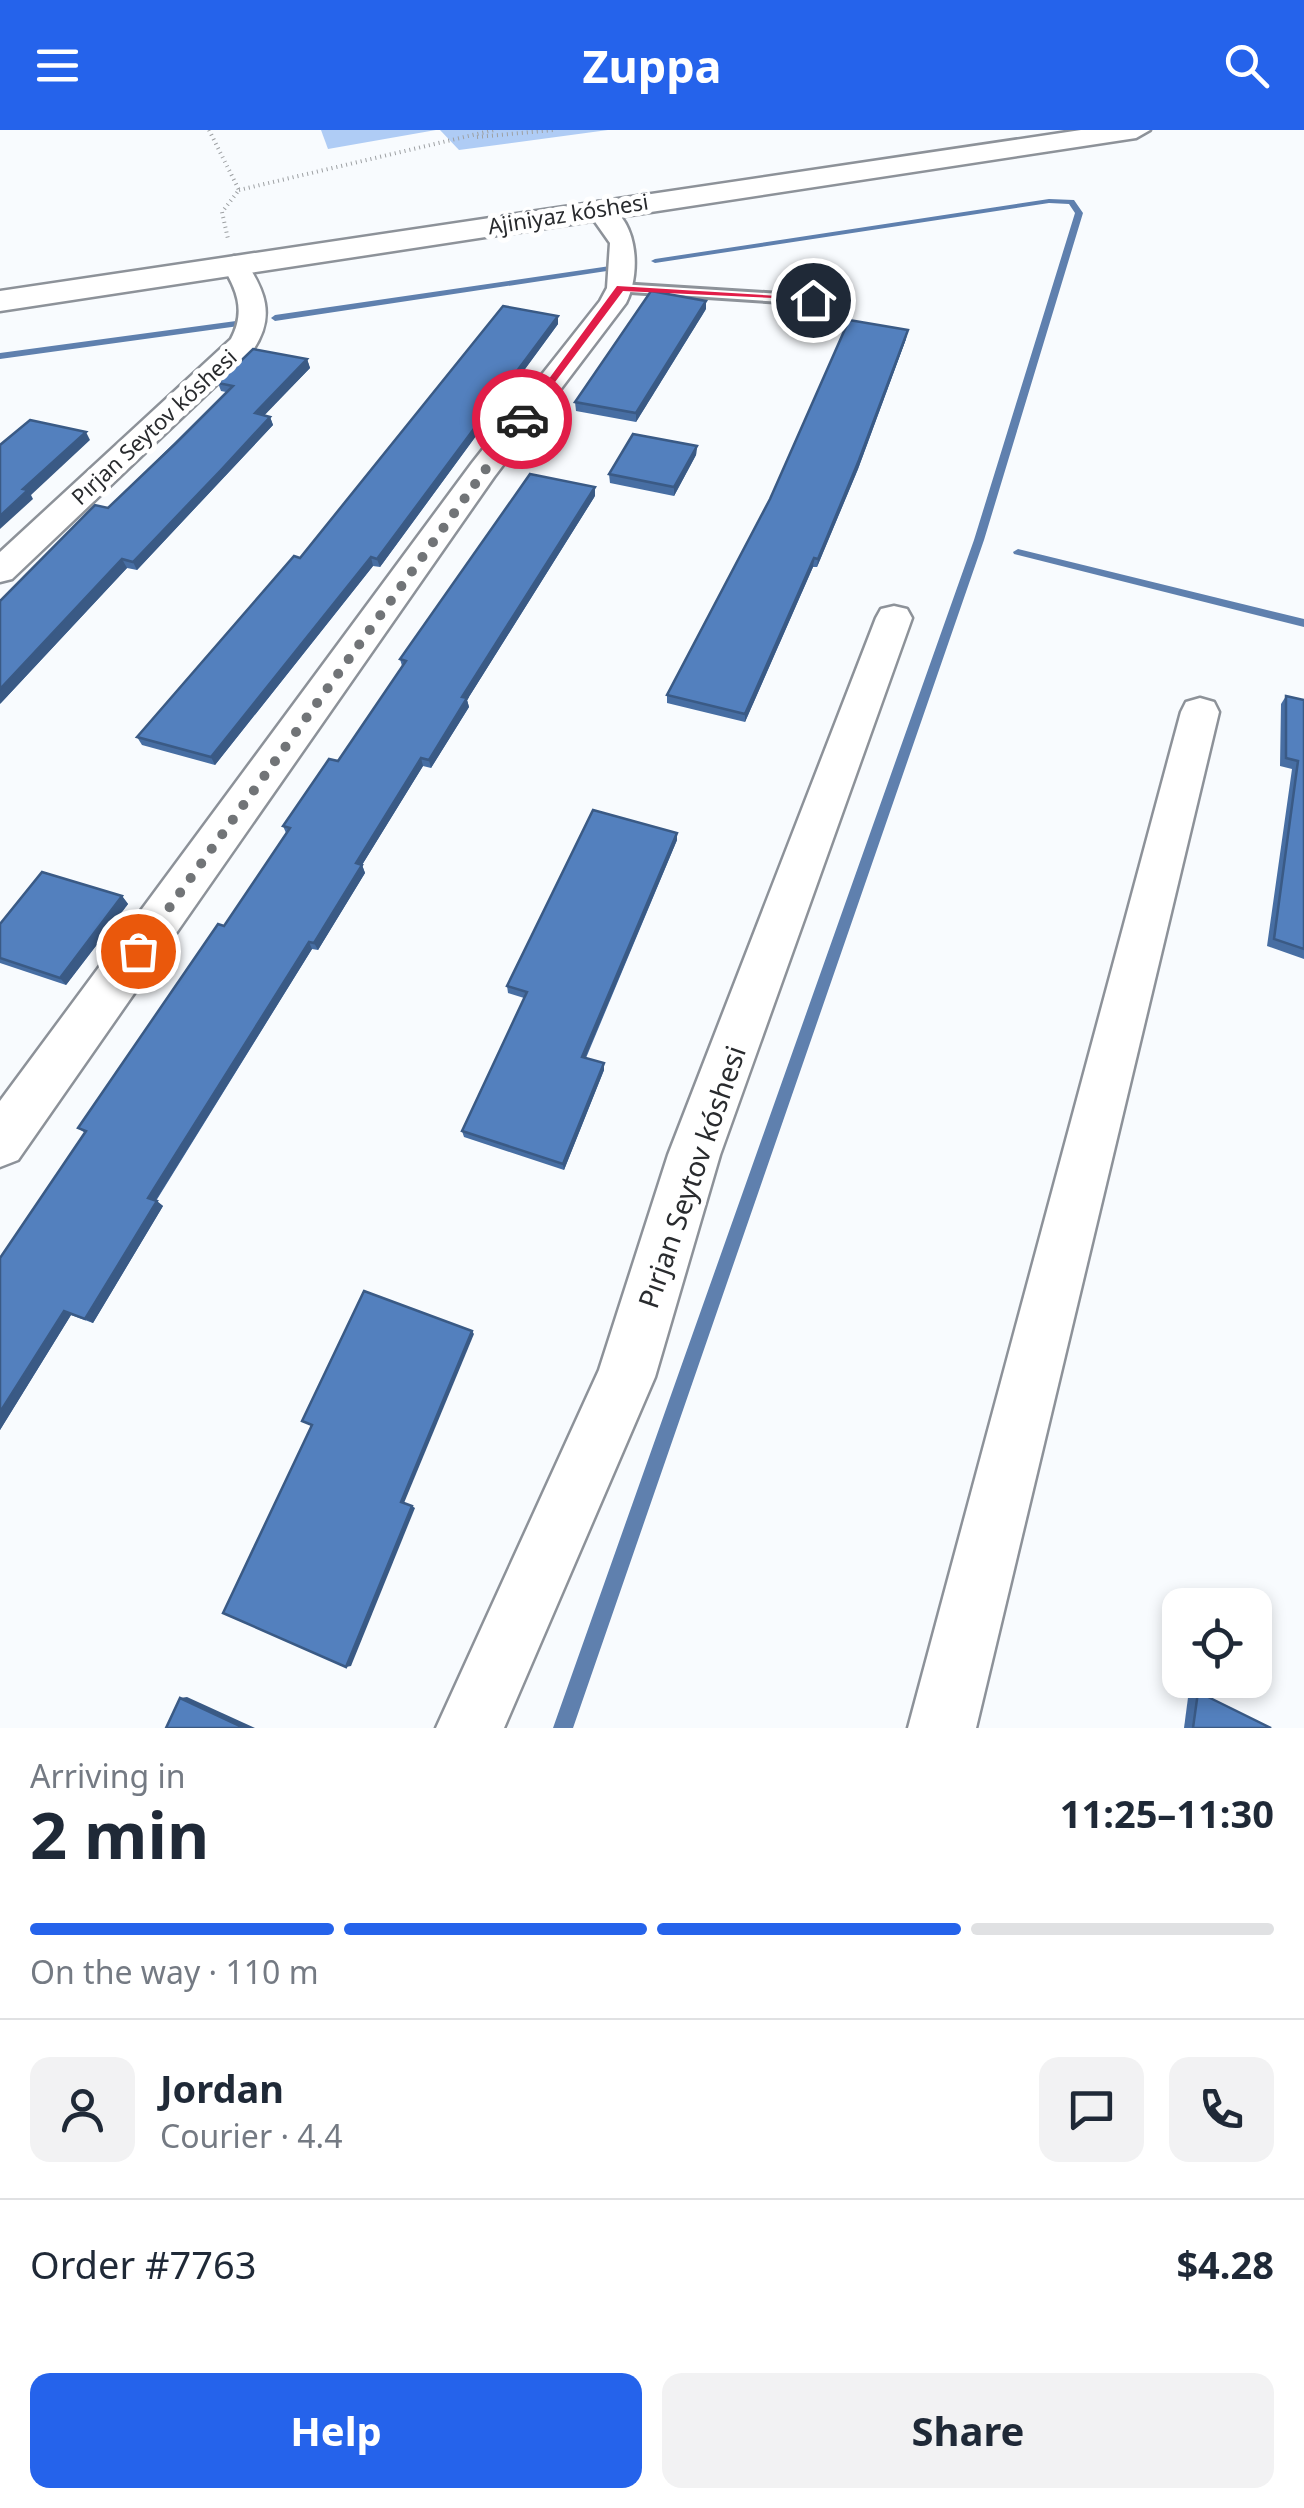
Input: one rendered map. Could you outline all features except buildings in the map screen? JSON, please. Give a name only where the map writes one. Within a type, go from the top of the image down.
[{"type":"street","name":"Ajiniyaz kóshesi","points":[[0,301],[1136,130]]},
{"type":"street","points":[[0,1144],[482,470],[620,288],[623,244],[598,209]]},
{"type":"street","name":"Pırjan Seytov kóshesi","points":[[0,571],[243,344],[252,329],[256,298],[234,264]]},
{"type":"street","name":"Pırjan Seytov kóshesi","points":[[470,1728],[626,1377],[694,1155],[894,618]]},
{"type":"street","points":[[942,1728],[1200,712]]},
{"type":"lane","points":[[620,288],[813,300]]},
{"type":"path","points":[[209,130],[239,190]]},
{"type":"path","points":[[234,264],[222,212],[239,190],[494,130]]},
{"type":"path","points":[[451,140],[554,130]]},
{"type":"shaded area","points":[[321,130],[436,130],[328,149]]},
{"type":"shaded area","points":[[440,130],[608,130],[459,150]]},
{"type":"waterway","points":[[563,1728],[979,540],[1079,213],[1071,202],[1049,201],[655,261]]},
{"type":"waterway","points":[[275,318],[617,267]]},
{"type":"waterway","points":[[0,356],[236,324]]},
{"type":"waterway","points":[[1018,552],[1304,623]]},
{"type":"way so far","points":[[138,951],[522,419]]},
{"type":"route","points":[[522,419],[620,288],[768,294],[813,300]]}]
